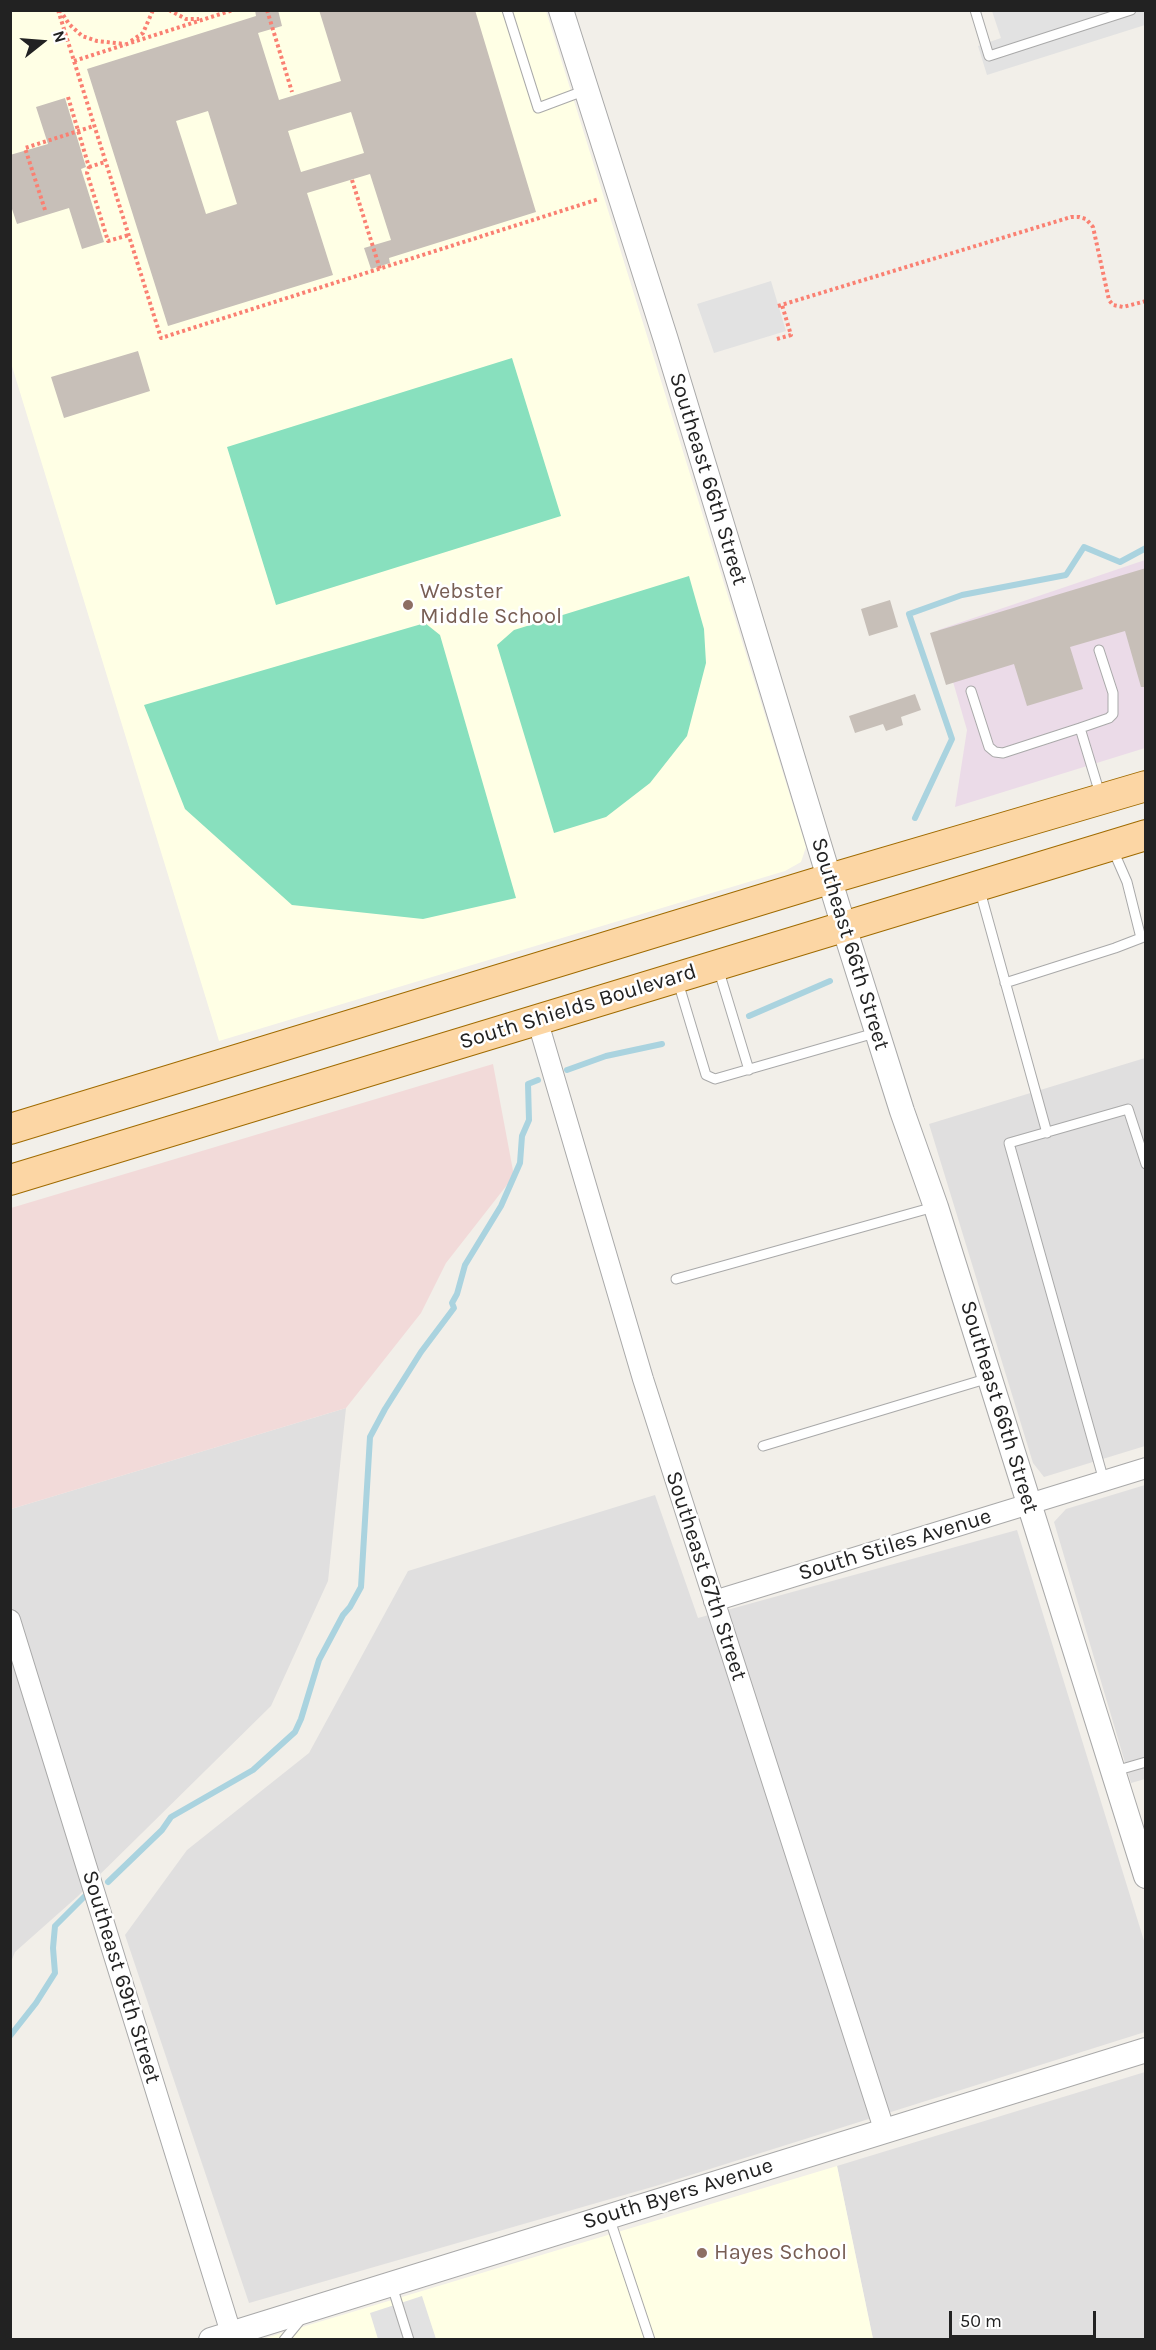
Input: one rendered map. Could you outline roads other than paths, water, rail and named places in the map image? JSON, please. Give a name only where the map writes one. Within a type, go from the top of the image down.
[{"type":"main road","points":[[10,1129],[830,879],[1146,786]]},
{"type":"main road","name":"South Shields Boulevard","points":[[10,1180],[1146,835]]},
{"type":"street","name":"Southeast 66th Street","points":[[561,10],[620,193],[844,927],[936,1207],[1146,1876]]},
{"type":"street","name":"Southeast 67th Street","points":[[537,1019],[643,1379],[884,2129]]},
{"type":"street","name":"South Stiles Avenue","points":[[714,1601],[1146,1468]]},
{"type":"street","name":"Southeast 69th Street","points":[[10,1620],[221,2336]]},
{"type":"street","name":"South Byers Avenue","points":[[221,2336],[884,2129],[1146,2050]]},
{"type":"lane","points":[[507,10],[538,108],[587,90]]},
{"type":"lane","points":[[975,10],[989,56],[1131,10]]},
{"type":"lane","points":[[971,691],[989,747],[995,752],[1003,753],[1080,728],[1113,714],[1113,693],[1099,650]]},
{"type":"lane","points":[[1080,728],[1102,799]]},
{"type":"lane","points":[[1005,983],[1141,938],[1127,882],[1111,845]]},
{"type":"lane","points":[[978,886],[1047,1133]]},
{"type":"lane","points":[[717,964],[748,1070]]},
{"type":"lane","points":[[676,977],[706,1075],[715,1079],[878,1032]]},
{"type":"lane","points":[[1104,1481],[1009,1143],[1128,1109],[1146,1164]]},
{"type":"lane","points":[[676,1279],[936,1207]]},
{"type":"lane","points":[[762,1446],[989,1378]]},
{"type":"lane","points":[[1113,1772],[1146,1762]]},
{"type":"lane","points":[[609,2215],[650,2340]]},
{"type":"lane","points":[[391,2283],[409,2340]]},
{"type":"lane","points":[[285,2340],[311,2308]]},
{"type":"waterway","points":[[915,818],[952,739],[909,614],[962,595],[1066,575],[1084,547],[1120,562],[1146,548]]},
{"type":"waterway","points":[[749,1016],[830,981]]},
{"type":"waterway","points":[[567,1070],[606,1056],[662,1044]]},
{"type":"waterway","points":[[108,1882],[162,1830],[171,1817],[253,1770],[295,1732],[319,1660],[361,1587],[370,1437],[421,1352],[454,1308],[452,1303],[457,1294],[465,1265],[501,1206],[520,1163],[522,1136],[529,1120],[528,1084],[538,1080]]},
{"type":"waterway","points":[[10,2036],[36,2003],[55,1973],[53,1948],[55,1926],[85,1896]]},
{"type":"place","name":"Webster Middle School","points":[[408,605]]},
{"type":"place","name":"Hayes School","points":[[702,2253]]}]
